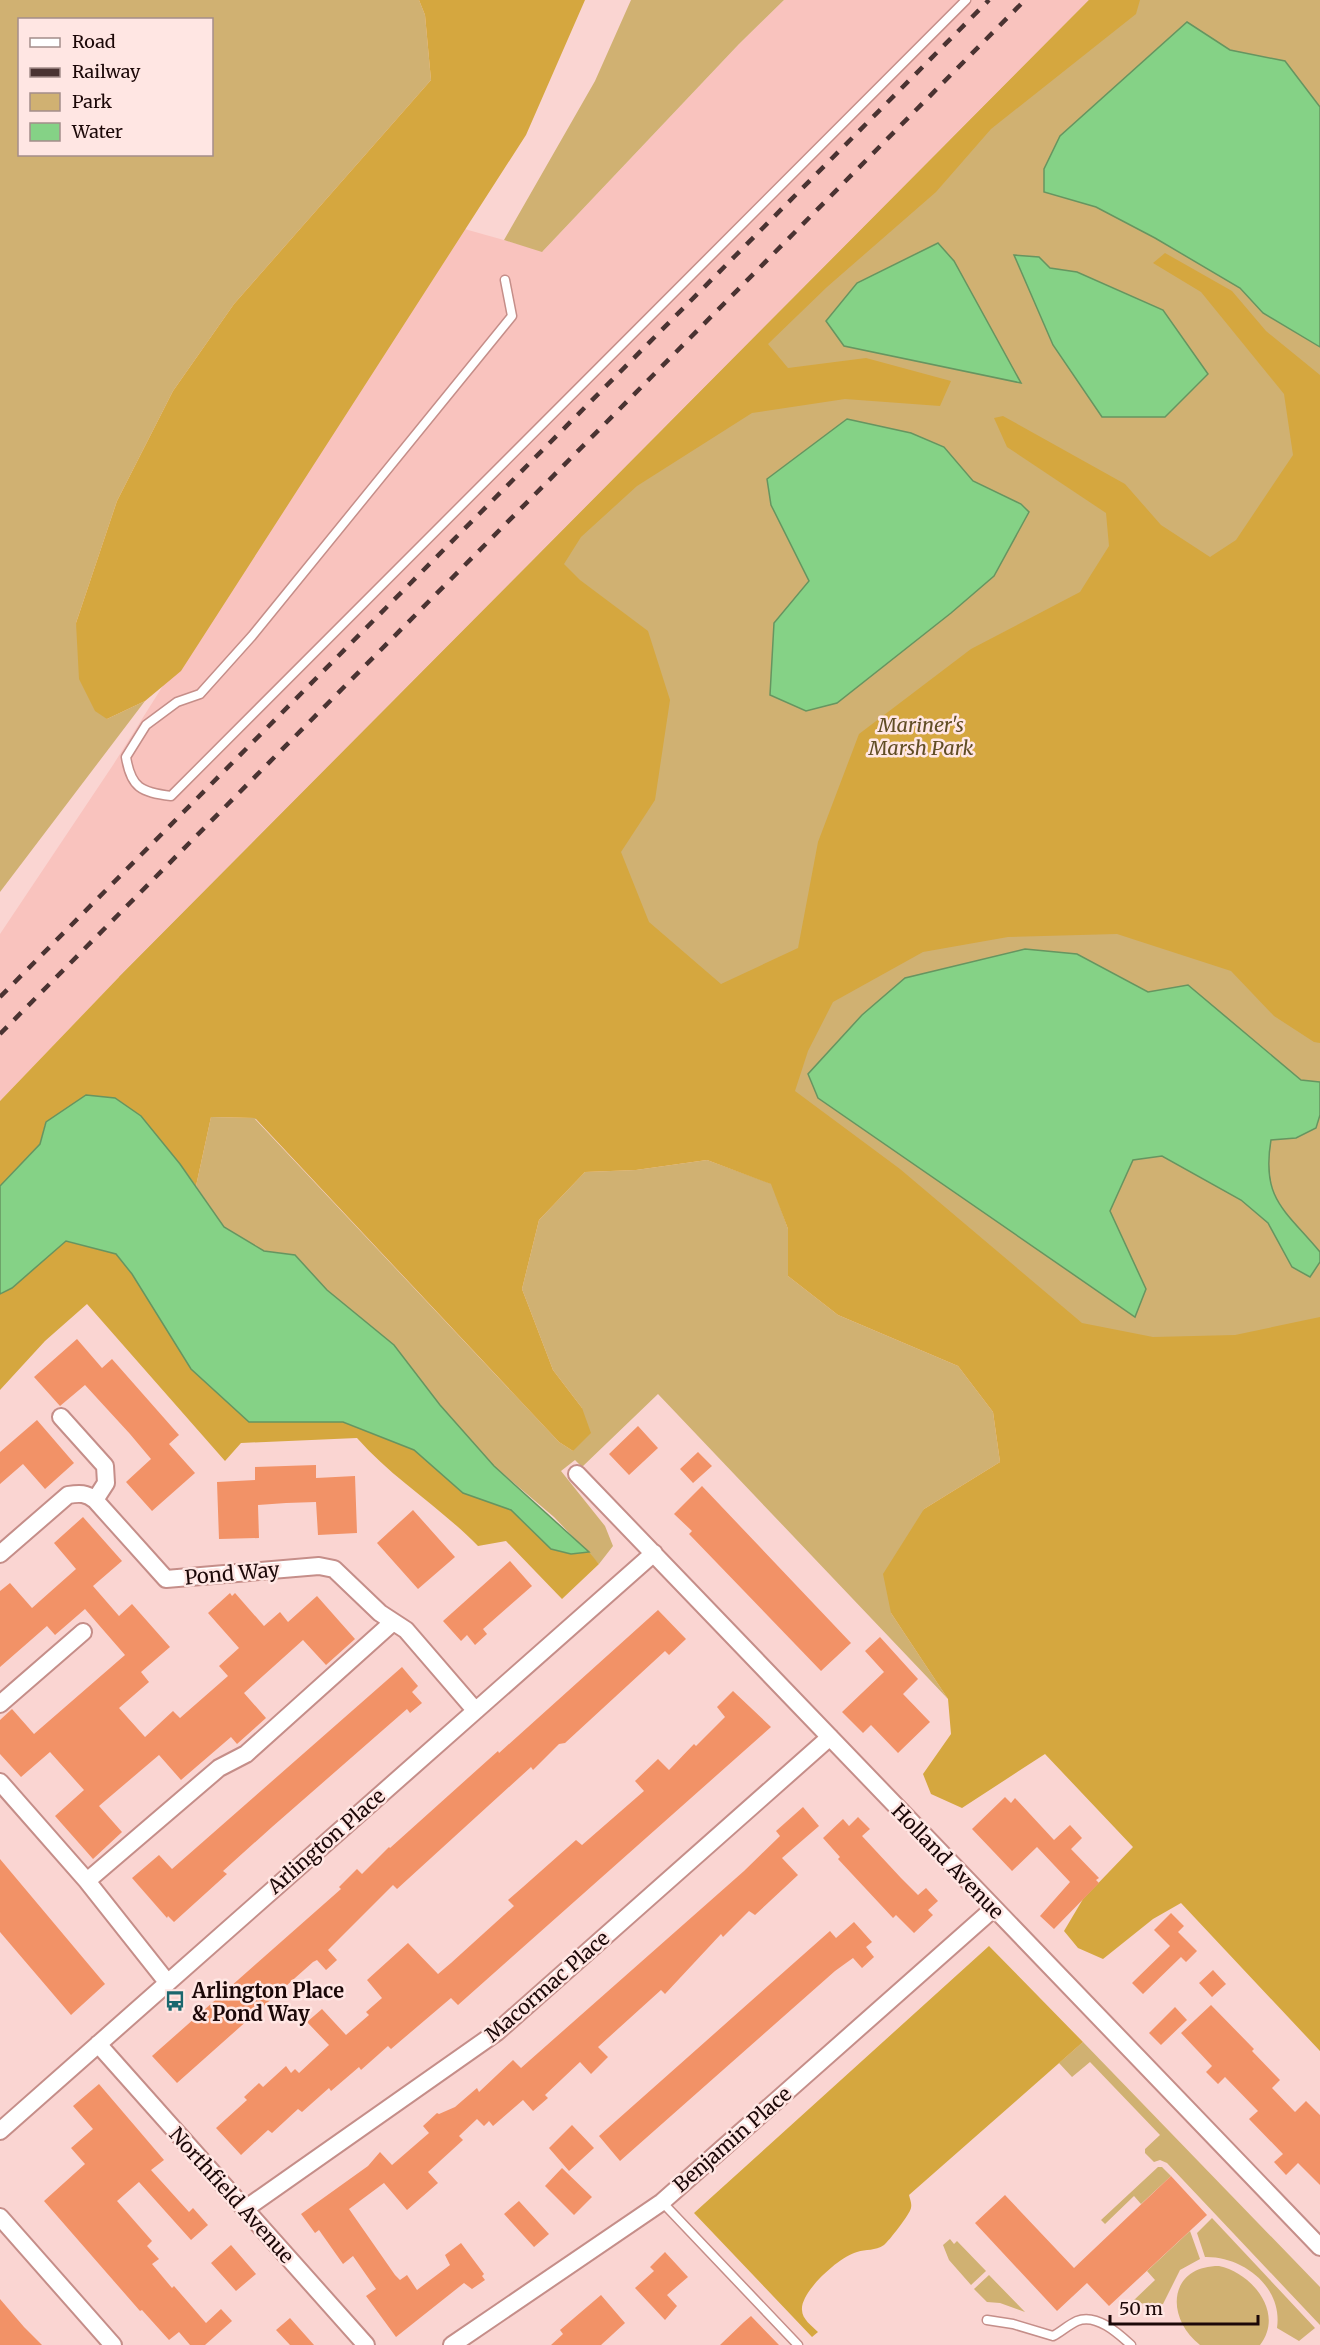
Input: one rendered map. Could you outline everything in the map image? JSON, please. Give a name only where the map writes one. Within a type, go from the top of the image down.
[{"type":"street","points":[[0,1554],[68,1496],[79,1493],[95,1500],[106,1483],[105,1466],[62,1417]]},
{"type":"street","name":"Holland Avenue","points":[[577,1474],[1320,2247]]},
{"type":"street","name":"Pond Way","points":[[95,1500],[166,1579],[320,1566],[334,1569],[380,1613],[406,1630],[475,1710]]},
{"type":"street","name":"Arlington Place","points":[[0,2131],[654,1553]]},
{"type":"street","points":[[87,1881],[219,1768],[246,1754],[393,1622]]},
{"type":"street","points":[[0,1704],[82,1632]]},
{"type":"street","name":"Macormac Place","points":[[245,2209],[497,2032],[830,1737]]},
{"type":"street","points":[[0,1782],[87,1881],[167,1982]]},
{"type":"street","name":"Benjamin Place","points":[[452,2345],[662,2202],[993,1909]]},
{"type":"street","name":"Northfield Avenue","points":[[98,2044],[366,2345]]},
{"type":"street","points":[[0,2217],[113,2345]]},
{"type":"lane","points":[[505,280],[512,315],[504,325],[252,636],[200,694],[177,702],[146,725],[126,757],[129,776],[144,791],[171,796],[966,0]]},
{"type":"lane","points":[[662,2202],[798,2345]]},
{"type":"lane","points":[[987,2320],[1013,2324],[1042,2335],[1053,2336],[1078,2320],[1088,2319],[1107,2326],[1131,2345]]},
{"type":"shaded area","points":[[784,0],[1089,0],[119,977],[0,1101],[0,934],[113,765],[277,505],[461,228],[543,251],[739,44]]},
{"type":"green space","points":[[0,0],[419,0],[425,15],[431,80],[234,304],[173,391],[117,501],[76,623],[107,719],[145,701],[0,892]]},
{"type":"green space","points":[[419,0],[585,0],[526,135],[181,671],[145,701],[107,719],[95,711],[79,679],[76,623],[117,501],[173,391],[234,304],[431,80],[425,15]]},
{"type":"green space","points":[[631,0],[784,0],[739,44],[542,252],[504,240],[595,81]]},
{"type":"green space","name":"Mariner's Marsh Park","points":[[1089,0],[1320,0],[1320,2051],[1078,1446],[739,1091],[255,1119],[559,1442],[573,1451],[582,1408],[553,1370],[522,1289],[539,1220],[585,1172],[636,1170],[707,1160],[772,1184],[788,1229],[788,1276],[838,1315],[958,1366],[993,1412],[1000,1462],[924,1509],[891,1613],[948,1699],[658,1394],[582,1467],[575,1460],[561,1471],[605,1526],[613,1546],[599,1564],[554,1517],[494,1466],[440,1405],[394,1345],[327,1290],[295,1255],[264,1251],[224,1227],[196,1186],[211,1117],[254,1118],[119,977]]},
{"type":"green space","points":[[1089,0],[1140,0],[1136,14],[991,129],[936,192],[827,287],[768,344],[788,368],[866,358],[951,381],[940,406],[845,399],[752,413],[637,486],[581,537],[564,564],[580,580],[648,631],[670,700],[655,800],[621,852],[649,922],[721,984],[798,948],[818,842],[859,734],[971,649],[1080,592],[1109,546],[1106,513],[1007,447],[994,418],[1003,416],[1125,484],[1161,525],[1210,557],[1236,540],[1293,455],[1284,394],[1201,292],[1153,263],[1165,253],[1232,291],[1266,331],[1320,375],[1320,1043],[1314,1042],[1274,1016],[1231,971],[1117,934],[1008,937],[923,952],[833,1002],[808,1051],[795,1091],[900,1169],[1082,1323],[1153,1337],[1235,1335],[1320,1317],[1320,2051],[1181,1903],[1153,1919],[1103,1959],[1078,1948],[1064,1931],[1083,1899],[1133,1847],[1045,1754],[962,1808],[931,1794],[923,1774],[951,1734],[948,1699],[891,1613],[883,1574],[924,1509],[1000,1462],[993,1412],[958,1366],[838,1315],[788,1276],[788,1229],[771,1184],[707,1160],[636,1170],[585,1172],[539,1220],[522,1289],[553,1370],[582,1408],[591,1433],[573,1451],[559,1442],[255,1118],[211,1117],[196,1186],[180,1164],[46,1121],[40,1144],[0,1186],[0,1101],[119,977]]},
{"type":"green space","points":[[66,1241],[116,1254],[249,1422],[343,1422],[414,1450],[463,1493],[511,1510],[551,1549],[571,1554],[589,1552],[599,1564],[562,1599],[506,1541],[478,1546],[386,1467],[357,1438],[241,1443],[225,1461],[87,1304],[45,1341],[0,1390],[0,1294],[12,1288]]},
{"type":"green space","points":[[989,1946],[1083,2042],[909,2195],[910,2211],[884,2245],[850,2255],[822,2276],[807,2294],[803,2303],[802,2313],[805,2319],[818,2332],[812,2337],[694,2213]]},
{"type":"green space","points":[[1083,2042],[1320,2287],[1320,2325],[1167,2163],[1160,2160],[1154,2162],[1145,2153],[1145,2149],[1160,2135],[1090,2062],[1072,2077],[1059,2063]]},
{"type":"green space","points":[[1158,2167],[1162,2167],[1171,2176],[1141,2204],[1134,2196],[1105,2224],[1101,2220]]},
{"type":"green space","points":[[1212,2218],[1315,2328],[1299,2341],[1277,2328],[1274,2299],[1258,2277],[1233,2262],[1205,2257],[1197,2233]]},
{"type":"green space","points":[[1190,2231],[1200,2259],[1180,2270],[1163,2304],[1152,2306],[1133,2301],[1155,2280],[1147,2271]]},
{"type":"green space","points":[[950,2239],[954,2244],[957,2241],[986,2271],[971,2285],[949,2260],[943,2245]]},
{"type":"green space","points":[[1219,2266],[1243,2277],[1261,2296],[1267,2308],[1269,2320],[1267,2333],[1260,2345],[1200,2345],[1181,2321],[1177,2308],[1177,2295],[1181,2284],[1202,2268]]},
{"type":"green space","points":[[989,2275],[1025,2312],[1000,2303],[987,2302],[974,2289]]},
{"type":"water","points":[[1187,22],[1230,50],[1285,61],[1320,107],[1320,347],[1263,313],[1240,288],[1155,238],[1096,207],[1044,192],[1044,169],[1060,136]]},
{"type":"water","points":[[938,243],[954,261],[1021,383],[844,346],[826,321],[857,283]]},
{"type":"water","points":[[1014,255],[1039,257],[1050,268],[1077,272],[1163,310],[1208,374],[1165,417],[1102,417],[1053,345]]},
{"type":"water","points":[[847,419],[911,433],[944,447],[973,481],[1021,504],[1029,512],[994,576],[837,703],[806,711],[770,695],[774,623],[809,581],[771,505],[767,479]]},
{"type":"water","points":[[1025,949],[1077,954],[1148,992],[1188,985],[1301,1080],[1320,1082],[1320,1115],[1316,1128],[1296,1138],[1271,1140],[1269,1160],[1273,1190],[1279,1202],[1286,1214],[1320,1252],[1320,1262],[1310,1277],[1292,1267],[1268,1223],[1241,1200],[1162,1156],[1133,1160],[1110,1211],[1146,1289],[1135,1317],[818,1098],[808,1074],[862,1015],[905,978]]},
{"type":"water","points":[[86,1095],[115,1098],[141,1116],[180,1164],[224,1227],[264,1251],[295,1255],[327,1290],[394,1345],[440,1405],[494,1466],[589,1552],[571,1554],[551,1549],[511,1510],[463,1493],[414,1450],[343,1422],[249,1422],[191,1369],[132,1274],[116,1254],[66,1241],[12,1288],[0,1294],[0,1186],[40,1144],[46,1122]]},
{"type":"building","points":[[77,1339],[102,1368],[112,1359],[179,1435],[169,1444],[195,1473],[152,1511],[126,1482],[151,1459],[130,1434],[85,1385],[60,1406],[34,1377]]},
{"type":"building","points":[[37,1420],[74,1463],[45,1489],[23,1464],[0,1484],[0,1452]]},
{"type":"building","points":[[638,1426],[658,1448],[629,1475],[609,1454]]},
{"type":"building","points":[[698,1452],[712,1466],[693,1483],[680,1469]]},
{"type":"building","points":[[316,1465],[316,1478],[355,1476],[357,1533],[318,1535],[316,1502],[286,1503],[258,1505],[259,1538],[219,1539],[217,1482],[255,1480],[255,1467]]},
{"type":"building","points":[[702,1486],[851,1643],[821,1671],[689,1534],[692,1531],[674,1514]]},
{"type":"building","points":[[413,1510],[455,1557],[418,1589],[377,1543]]},
{"type":"building","points":[[83,1517],[122,1561],[93,1586],[119,1616],[132,1604],[170,1647],[141,1672],[149,1682],[119,1708],[145,1737],[173,1711],[180,1718],[228,1676],[219,1666],[239,1648],[208,1613],[230,1593],[232,1596],[235,1593],[264,1626],[280,1612],[288,1622],[317,1596],[355,1639],[326,1665],[303,1640],[244,1693],[266,1718],[237,1744],[231,1737],[181,1780],[159,1755],[99,1806],[122,1832],[93,1859],[55,1816],[84,1790],[50,1752],[21,1777],[0,1754],[0,1720],[12,1709],[34,1734],[125,1655],[85,1609],[55,1635],[47,1626],[0,1667],[0,1591],[10,1583],[32,1608],[76,1569],[54,1543]]},
{"type":"building","points":[[510,1561],[532,1586],[483,1629],[487,1634],[475,1645],[467,1635],[461,1641],[443,1621]]},
{"type":"building","points":[[658,1610],[686,1639],[669,1655],[665,1651],[565,1743],[559,1744],[533,1770],[531,1767],[397,1889],[393,1885],[328,1950],[337,1960],[326,1970],[317,1960],[313,1962],[177,2083],[152,2056],[341,1889],[339,1887],[357,1869],[362,1874],[389,1847],[498,1751],[499,1753]]},
{"type":"building","points":[[880,1637],[918,1679],[903,1694],[930,1722],[898,1753],[871,1725],[863,1733],[842,1712],[884,1672],[865,1651]]},
{"type":"building","points":[[402,1667],[418,1686],[412,1692],[422,1703],[410,1713],[407,1709],[272,1827],[223,1871],[227,1874],[174,1922],[168,1916],[167,1918],[132,1878],[159,1855],[172,1869]]},
{"type":"building","points":[[733,1691],[771,1727],[458,2005],[451,1998],[391,2049],[388,2046],[361,2070],[359,2067],[331,2091],[329,2088],[302,2112],[298,2109],[272,2133],[268,2130],[241,2155],[216,2128],[247,2100],[244,2097],[259,2083],[263,2087],[286,2066],[291,2073],[295,2069],[299,2073],[329,2045],[307,2022],[322,2009],[346,2035],[369,2015],[366,2012],[382,1998],[367,1980],[408,1943],[438,1974],[514,1906],[508,1900],[576,1840],[582,1845],[644,1791],[635,1781],[658,1759],[669,1770],[694,1744],[696,1746],[725,1717],[717,1707]]},
{"type":"building","points":[[1005,1797],[1011,1803],[1015,1798],[1054,1840],[1070,1825],[1082,1838],[1071,1849],[1099,1878],[1096,1880],[1099,1883],[1054,1929],[1040,1916],[1070,1882],[1037,1847],[1012,1871],[972,1829]]},
{"type":"building","points":[[803,1807],[819,1826],[782,1858],[798,1875],[755,1915],[749,1911],[723,1937],[721,1934],[665,1994],[661,1990],[598,2047],[608,2057],[591,2074],[580,2062],[545,2095],[548,2098],[533,2111],[523,2100],[493,2126],[489,2121],[484,2126],[477,2119],[459,2136],[463,2140],[428,2172],[438,2183],[407,2210],[384,2183],[349,2209],[395,2275],[400,2280],[407,2275],[417,2290],[450,2265],[445,2255],[461,2243],[484,2274],[482,2276],[485,2280],[472,2289],[464,2283],[396,2337],[366,2296],[376,2289],[353,2256],[343,2264],[319,2230],[315,2233],[301,2214],[368,2166],[380,2152],[392,2165],[429,2133],[423,2126],[437,2113],[455,2107],[477,2088],[479,2092],[513,2060],[521,2068],[744,1871],[780,1836],[776,1831]]},
{"type":"building","points":[[858,1817],[870,1829],[862,1836],[901,1878],[918,1895],[926,1888],[938,1901],[928,1910],[933,1915],[914,1933],[896,1915],[893,1918],[838,1859],[840,1857],[823,1838],[843,1819],[849,1826]]},
{"type":"building","points":[[0,1859],[105,1984],[71,2015],[0,1932]]},
{"type":"building","points":[[1171,1913],[1184,1926],[1178,1932],[1197,1951],[1186,1962],[1181,1957],[1143,1994],[1132,1983],[1170,1946],[1154,1930]]},
{"type":"building","points":[[854,1922],[872,1942],[866,1947],[874,1957],[862,1968],[853,1958],[835,1971],[620,2161],[599,2136],[830,1931],[836,1938]]},
{"type":"building","points":[[1213,1970],[1226,1984],[1212,1997],[1199,1983]]},
{"type":"building","points":[[1211,2005],[1254,2049],[1252,2051],[1280,2080],[1272,2088],[1295,2112],[1306,2101],[1320,2115],[1320,2185],[1298,2163],[1286,2175],[1274,2162],[1283,2154],[1249,2119],[1258,2111],[1225,2077],[1218,2084],[1206,2072],[1212,2066],[1181,2033]]},
{"type":"building","points":[[1175,2007],[1187,2020],[1161,2045],[1149,2033]]},
{"type":"building","points":[[99,2084],[164,2160],[151,2170],[189,2212],[193,2208],[208,2225],[191,2240],[139,2182],[117,2201],[152,2241],[147,2246],[159,2259],[152,2264],[172,2288],[174,2286],[206,2323],[221,2309],[232,2321],[205,2345],[190,2345],[179,2332],[169,2340],[142,2310],[140,2311],[44,2201],[85,2164],[71,2148],[93,2129],[73,2106]]},
{"type":"building","points":[[572,2125],[594,2148],[569,2171],[549,2148]]},
{"type":"building","points":[[562,2168],[592,2197],[574,2215],[545,2186]]},
{"type":"building","points":[[1171,2176],[1207,2215],[1109,2306],[1087,2283],[1057,2311],[975,2223],[1005,2195],[1074,2268]]},
{"type":"building","points":[[519,2201],[549,2234],[534,2247],[504,2214]]},
{"type":"building","points":[[231,2245],[256,2274],[236,2291],[211,2263]]},
{"type":"building","points":[[665,2252],[688,2277],[667,2295],[677,2306],[665,2320],[635,2288],[654,2271],[650,2267]]},
{"type":"building","points":[[601,2295],[625,2323],[601,2345],[551,2345],[563,2334],[560,2330]]},
{"type":"building","points":[[0,2299],[24,2327],[42,2345],[0,2345]]},
{"type":"building","points":[[751,2316],[779,2345],[720,2345],[744,2322]]},
{"type":"building","points":[[290,2318],[314,2345],[290,2345],[276,2330]]},
{"type":"railway","points":[[0,997],[989,0]]},
{"type":"railway","points":[[0,1034],[1025,0]]},
{"type":"place","name":"Arlington Place & Pond Way","points":[[175,2001]]}]
